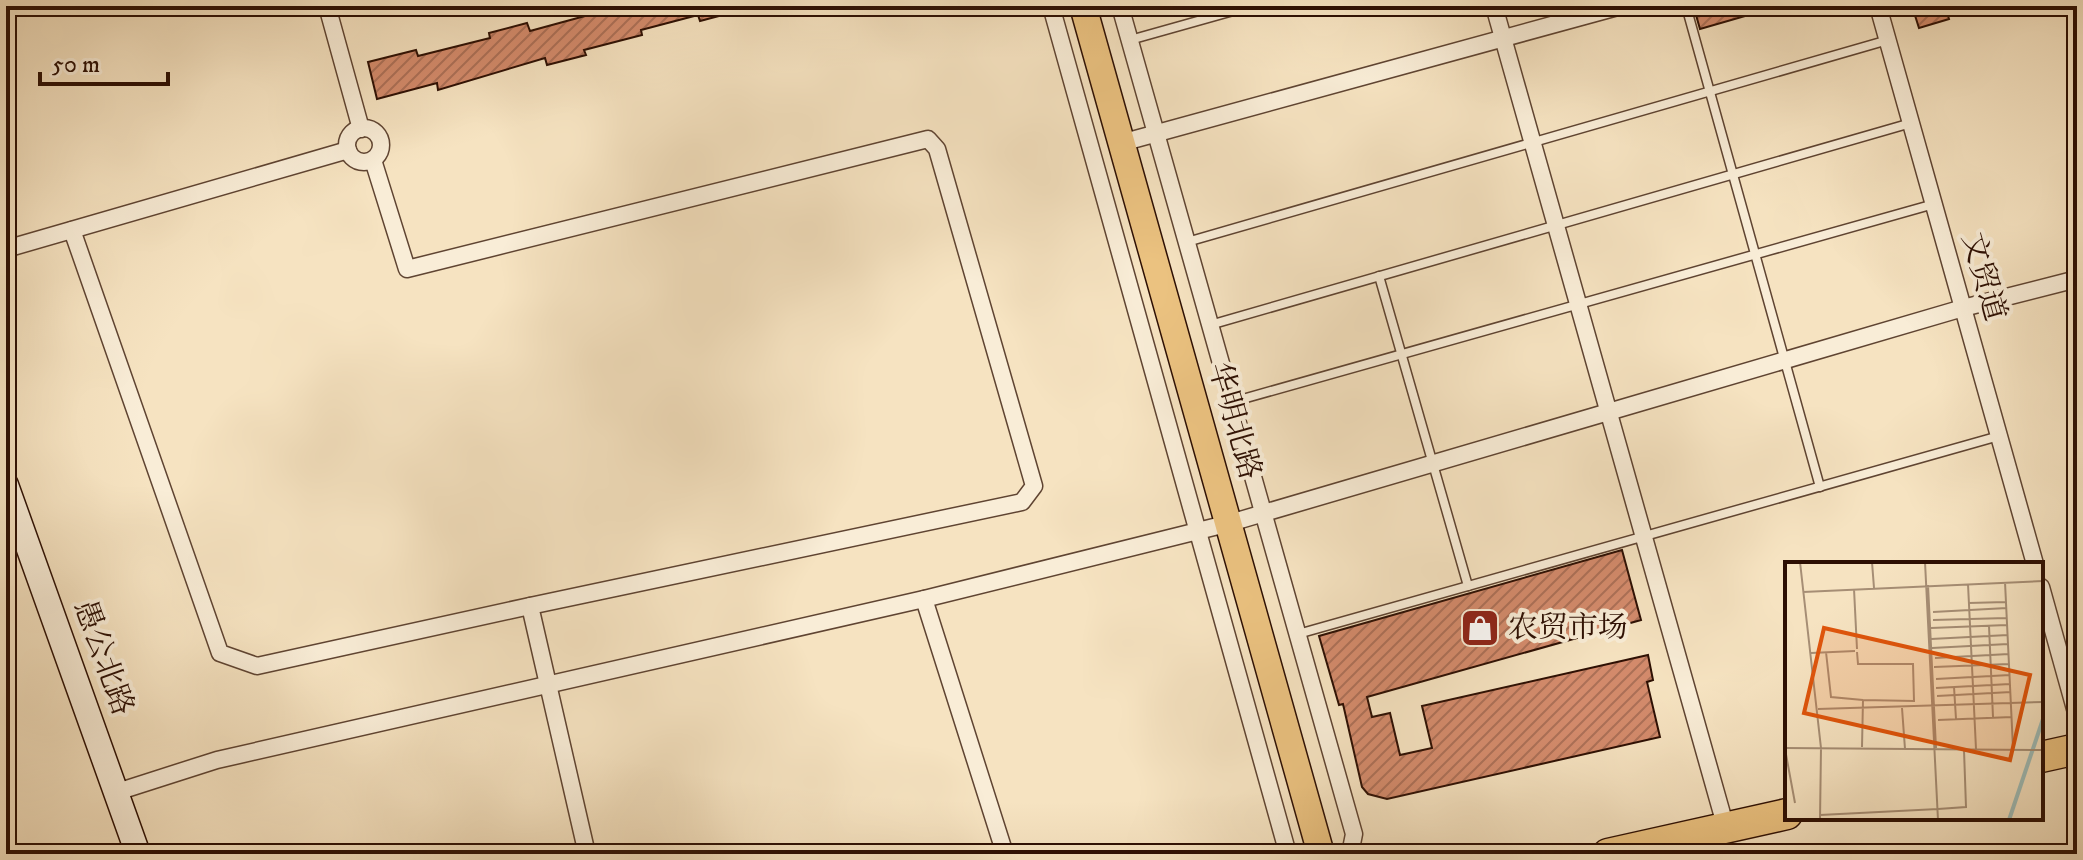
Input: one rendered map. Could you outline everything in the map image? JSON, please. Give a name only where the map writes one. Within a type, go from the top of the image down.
[{"type":"highway","points":[[2043,757],[2077,749]]},
{"type":"highway","points":[[1611,854],[1785,814]]},
{"type":"main road","name":"华明北路","points":[[1083,6],[1321,854]]},
{"type":"main road","name":"愚公北路","points":[[6,485],[138,854]]},
{"type":"street","points":[[327,6],[361,129]]},
{"type":"street","points":[[1051,6],[1288,854]]},
{"type":"street","points":[[1120,6],[1354,834],[1350,854]]},
{"type":"street","points":[[1494,6],[1726,828]]},
{"type":"street","points":[[1121,143],[1621,6]]},
{"type":"street","name":"文贸道","points":[[1878,6],[2034,562]]},
{"type":"street","points":[[72,230],[220,653],[257,666],[1022,502],[1034,486],[937,149],[928,139],[407,269],[373,160],[381,147],[379,137],[372,130],[361,129],[351,134],[348,150]]},
{"type":"street","points":[[348,150],[358,161],[373,160]]},
{"type":"street","points":[[6,249],[348,150]]},
{"type":"street","points":[[117,792],[217,760],[924,599],[1230,523],[1963,308],[2077,279]]},
{"type":"street","points":[[2043,594],[2077,716]]},
{"type":"street","points":[[924,599],[1005,854]]},
{"type":"street","points":[[530,606],[587,854]]},
{"type":"lane","points":[[1130,40],[1251,6]]},
{"type":"lane","points":[[1686,6],[1820,487]]},
{"type":"lane","points":[[1187,242],[1888,40]]},
{"type":"lane","points":[[1210,325],[1911,123]]},
{"type":"lane","points":[[1232,402],[1934,204]]},
{"type":"lane","points":[[1379,276],[1468,586]]},
{"type":"lane","points":[[1298,634],[1999,436]]},
{"type":"building","points":[[601,6],[738,6],[738,11],[700,21],[698,15],[641,30],[642,35],[584,50],[586,55],[547,65],[545,58],[438,90],[437,83],[377,99],[368,62],[416,50],[418,56],[490,38],[489,33],[527,23],[530,31],[585,16],[584,10]]},
{"type":"building","points":[[1766,6],[1766,10],[1700,29],[1694,8]]},
{"type":"building","points":[[1912,6],[1945,6],[1949,19],[1919,28]]},
{"type":"building","points":[[1622,550],[1641,620],[1367,697],[1372,717],[1390,713],[1400,755],[1432,748],[1422,706],[1648,655],[1653,680],[1647,682],[1660,737],[1387,799],[1368,794],[1362,787],[1343,704],[1339,705],[1319,636]]},
{"type":"place","name":"农贸市场","points":[[1480,628]]}]
